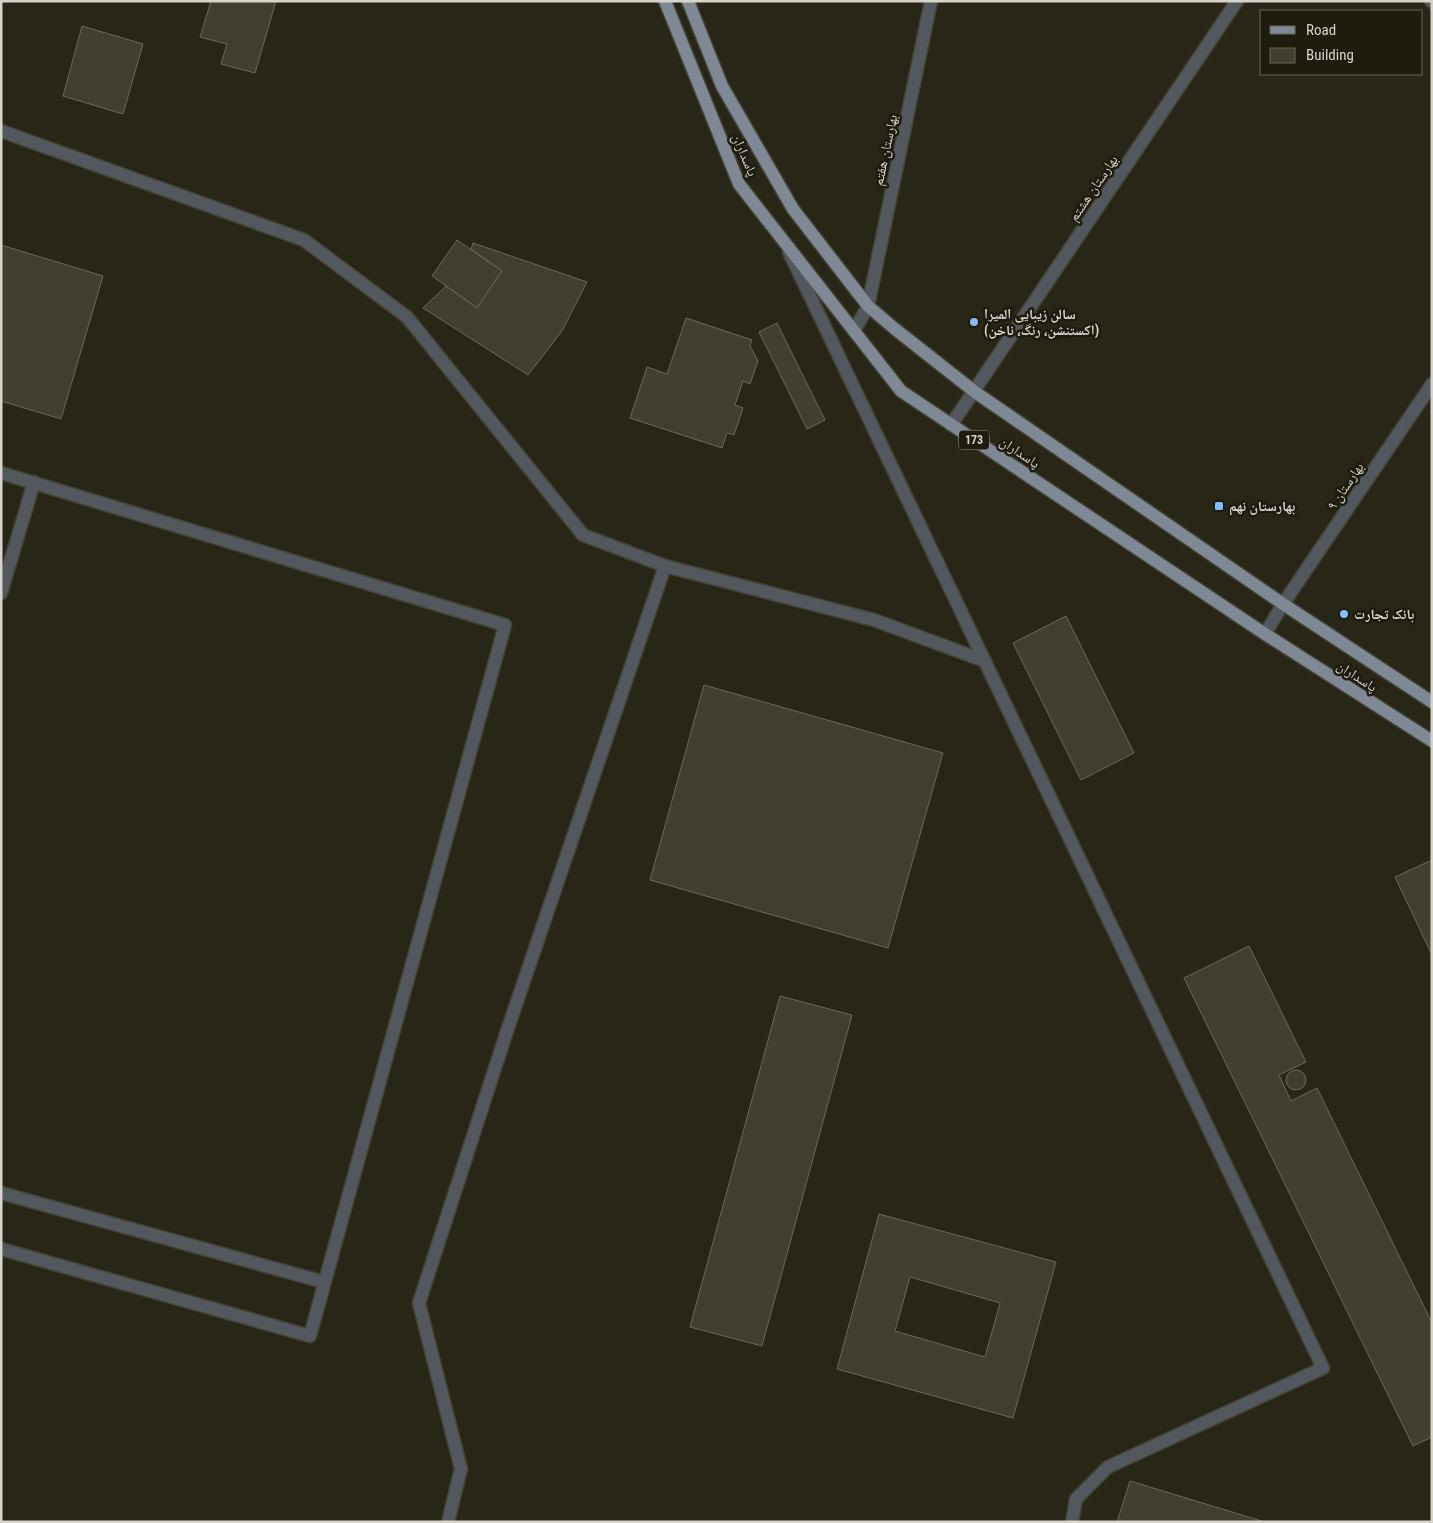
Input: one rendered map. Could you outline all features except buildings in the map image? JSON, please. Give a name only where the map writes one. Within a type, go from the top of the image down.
[{"type":"main road","name":"پاسداران","points":[[665,1],[739,184],[901,391],[1265,634],[1432,741]]},
{"type":"main road","name":"پاسداران","points":[[688,1],[722,86],[793,208],[868,306],[975,392],[1282,604],[1432,702]]},
{"type":"street","name":"بهارستان هفتم","points":[[854,331],[868,306],[931,1]]},
{"type":"street","name":"بهارستان هشتم","points":[[951,425],[1237,1]]},
{"type":"street","points":[[1,131],[304,240],[407,317],[583,535],[665,566],[874,620],[985,660]]},
{"type":"street","points":[[783,241],[1323,1368],[1108,1467],[1076,1499],[1072,1522]]},
{"type":"street","name":"بهارستان ٩","points":[[1265,634],[1282,604],[1432,384]]},
{"type":"street","points":[[1,473],[505,625],[310,1336],[1,1249]]},
{"type":"street","points":[[1,593],[34,482]]},
{"type":"street","points":[[448,1522],[461,1469],[419,1303],[510,1024],[665,566]]},
{"type":"street","points":[[1,1193],[324,1282]]},
{"type":"place","name":"سالن زیبایی المیرا (اکستنشن، رنگ، ناخن)","points":[[974,322]]},
{"type":"place","name":"بهارستان نهم","points":[[1219,506]]},
{"type":"place","name":"بانک تجارت","points":[[1344,614]]}]
